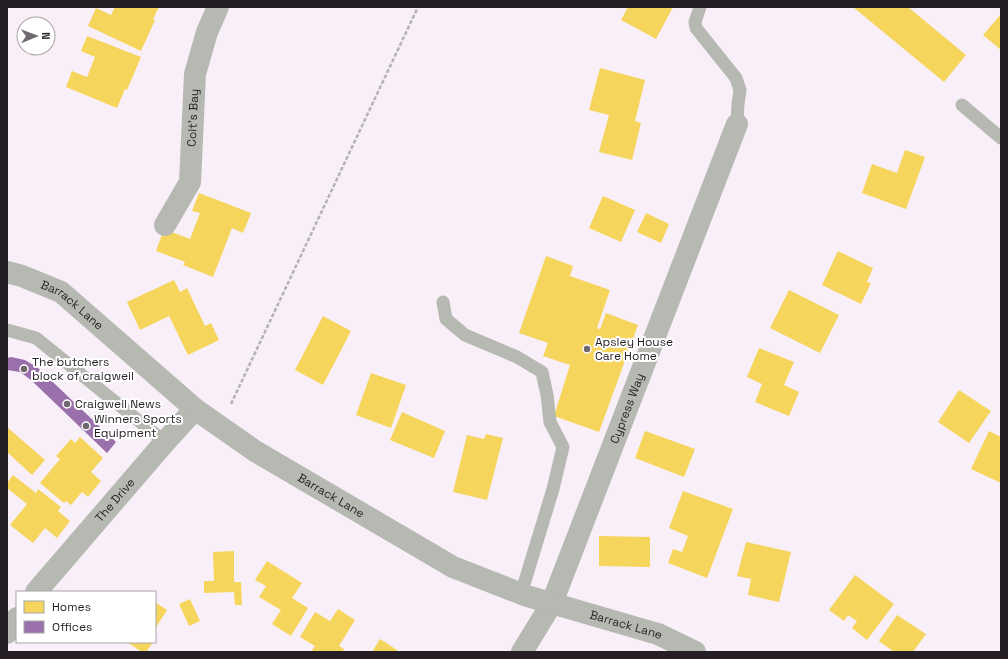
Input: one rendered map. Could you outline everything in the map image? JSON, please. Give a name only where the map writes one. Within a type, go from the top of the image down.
[{"type":"street","name":"Colt's Bay","points":[[165,225],[190,182],[195,74],[207,32],[218,7]]},
{"type":"street","name":"Cypress Way","points":[[522,652],[552,603],[737,124]]},
{"type":"street","name":"Barrack Lane","points":[[7,272],[22,276],[61,292],[195,409],[255,451],[453,567],[521,594],[658,634],[695,652]]},
{"type":"street","name":"The Drive","points":[[37,591],[195,409]]},
{"type":"street","points":[[7,633],[16,620]]},
{"type":"lane","points":[[700,7],[695,22],[696,28],[736,78],[740,90],[737,124]]},
{"type":"lane","points":[[962,105],[1001,138]]},
{"type":"lane","points":[[443,302],[446,319],[465,335],[517,357],[542,372],[547,394],[550,422],[563,448],[553,488],[521,594]]},
{"type":"lane","points":[[7,330],[36,338],[165,442]]},
{"type":"path","points":[[221,427],[418,7]]},
{"type":"building: Homes","points":[[115,7],[159,7],[153,19],[155,20],[141,51],[88,26],[96,8],[111,15]]},
{"type":"building: Homes","points":[[628,7],[673,7],[656,39],[621,20]]},
{"type":"building: Homes","points":[[853,7],[908,7],[966,55],[944,82]]},
{"type":"building: Homes","points":[[1001,14],[1001,50],[983,35]]},
{"type":"building: Homes","points":[[87,36],[141,57],[127,90],[125,89],[117,108],[66,87],[72,71],[87,77],[95,57],[81,51]]},
{"type":"building: Homes","points":[[600,68],[645,80],[635,121],[641,123],[632,160],[599,152],[609,115],[589,110]]},
{"type":"building: Homes","points":[[905,150],[925,157],[906,209],[862,193],[872,164],[897,173]]},
{"type":"building: Homes","points":[[199,193],[251,213],[243,233],[232,228],[213,277],[183,265],[185,262],[156,251],[164,229],[190,239],[200,213],[192,211]]},
{"type":"building: Homes","points":[[603,196],[635,210],[621,242],[589,228]]},
{"type":"building: Homes","points":[[646,213],[669,224],[661,243],[637,232]]},
{"type":"building: Homes","points":[[838,251],[873,268],[867,282],[871,283],[861,304],[822,285]]},
{"type":"building: Homes","name":"Apsley House Care Home","points":[[546,256],[573,266],[570,276],[610,290],[597,328],[600,329],[606,313],[638,325],[599,432],[554,416],[570,365],[543,356],[548,343],[519,333]]},
{"type":"building: Homes","points":[[174,280],[180,292],[187,288],[205,326],[211,323],[219,340],[188,355],[169,316],[140,330],[127,302]]},
{"type":"building: Homes","points":[[789,290],[839,315],[820,353],[770,328]]},
{"type":"building: Homes","points":[[323,316],[351,331],[323,385],[295,370]]},
{"type":"building: Homes","points":[[759,348],[794,362],[784,385],[799,392],[789,416],[755,402],[762,384],[747,377]]},
{"type":"building: Homes","points":[[371,373],[406,385],[391,428],[356,415]]},
{"type":"building: Homes","points":[[959,390],[991,411],[969,443],[938,422]]},
{"type":"building: Homes","points":[[402,412],[445,431],[434,458],[390,440]]},
{"type":"building: Homes","points":[[7,427],[45,460],[32,475],[7,452]]},
{"type":"building: Homes","points":[[645,431],[695,449],[684,477],[635,458]]},
{"type":"building: Homes","points":[[989,431],[1001,437],[1001,483],[971,469]]},
{"type":"building: Homes","points":[[486,434],[503,438],[487,500],[453,492],[467,435],[484,439]]},
{"type":"building: Homes","points":[[80,437],[103,458],[91,472],[101,481],[88,497],[82,492],[71,505],[66,501],[64,503],[40,483],[60,459],[56,456],[71,439],[75,443]]},
{"type":"building: Homes","points":[[13,475],[36,493],[38,489],[61,507],[58,511],[70,521],[57,538],[45,528],[33,543],[10,525],[27,504],[7,488],[7,483]]},
{"type":"building: Homes","points":[[683,491],[733,509],[707,578],[668,563],[673,549],[682,552],[688,536],[669,528]]},
{"type":"building: Homes","points":[[599,536],[650,537],[650,567],[599,566]]},
{"type":"building: Homes","points":[[746,542],[791,552],[779,602],[748,595],[751,579],[737,576]]},
{"type":"building: Homes","points":[[234,551],[234,582],[241,582],[242,605],[235,605],[234,592],[204,593],[204,581],[214,581],[213,552]]},
{"type":"building: Homes","points":[[267,561],[302,583],[292,598],[308,608],[291,636],[272,624],[281,610],[259,597],[266,586],[255,580]]},
{"type":"building: Homes","points":[[855,575],[894,604],[867,640],[852,628],[857,621],[848,615],[844,621],[829,610]]},
{"type":"building: Homes","points":[[190,599],[200,621],[189,626],[179,604]]},
{"type":"building: Homes","points":[[156,603],[167,610],[156,627]]},
{"type":"building: Homes","points":[[338,609],[355,620],[339,646],[344,649],[343,652],[311,652],[315,646],[300,637],[315,612],[330,621]]},
{"type":"building: Homes","points":[[897,615],[926,634],[913,652],[894,652],[879,641]]},
{"type":"building: Homes","points":[[380,639],[397,650],[396,652],[372,652]]},
{"type":"building: Homes","points":[[128,643],[152,643],[146,652],[142,652]]},
{"type":"building: Offices","points":[[11,357],[25,360],[38,368],[116,442],[107,453],[31,380],[20,372],[7,370],[7,358]]},
{"type":"place","name":"Apsley House Care Home","points":[[587,349]]},
{"type":"place","name":"The butchers block of craigweil","points":[[24,369]]},
{"type":"place","name":"Craigweil News","points":[[67,404]]},
{"type":"place","name":"Winners Sports Equipment","points":[[86,426]]}]
